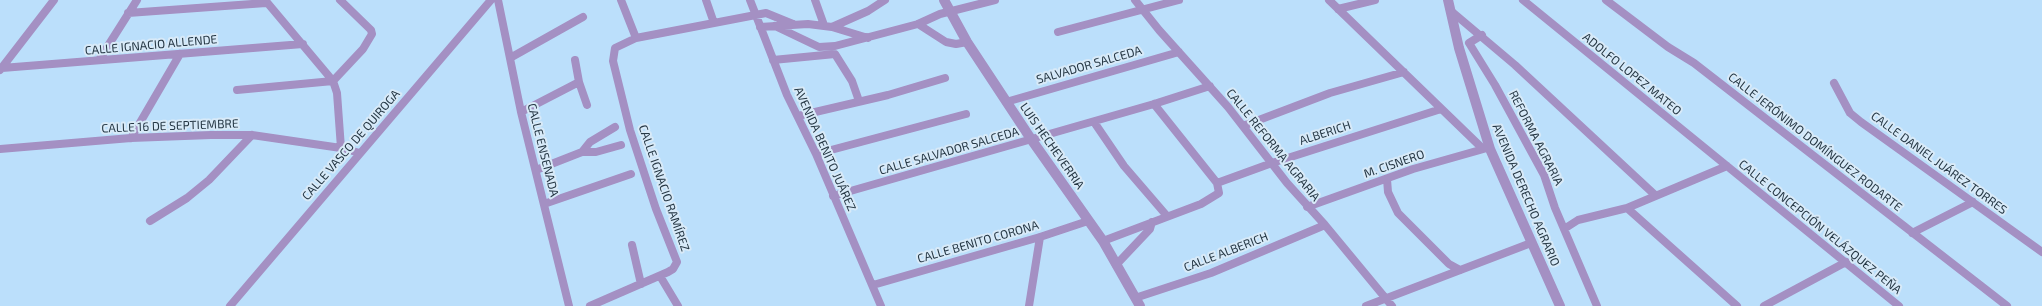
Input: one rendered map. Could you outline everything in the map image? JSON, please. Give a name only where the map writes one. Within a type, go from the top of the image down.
[{"type":"street","points":[[1,70],[54,0]]},
{"type":"street","points":[[99,60],[137,0]]},
{"type":"street","points":[[237,90],[333,81],[363,49],[372,34],[370,30],[340,0]]},
{"type":"street","name":"CALLE VASCO DE QUIROGA","points":[[230,306],[491,0]]},
{"type":"street","name":"CALLE ENSENADA","points":[[498,0],[521,112],[569,306]]},
{"type":"street","points":[[621,0],[636,38],[766,13],[793,24]]},
{"type":"street","points":[[706,0],[714,23]]},
{"type":"street","name":"AVENIDA BENITO JUÁREZ","points":[[750,0],[774,60],[881,306]]},
{"type":"street","points":[[815,0],[828,26]]},
{"type":"street","points":[[828,26],[868,11],[885,0]]},
{"type":"street","name":"LUIS HECHEVERRIA","points":[[944,0],[967,42],[1006,102],[1103,241],[1137,302]]},
{"type":"street","points":[[819,47],[835,46],[869,38],[918,24],[951,11],[995,0]]},
{"type":"street","name":"CALLE REFORMA AGRARIA","points":[[1135,0],[1142,10],[1210,86],[1307,207],[1325,225],[1392,306]]},
{"type":"street","points":[[1058,32],[1179,0]]},
{"type":"street","points":[[1329,0],[1441,109],[1486,148]]},
{"type":"street","points":[[1338,9],[1375,0]]},
{"type":"street","name":"AVENIDA DERECHO AGRARIO","points":[[1448,0],[1459,48],[1486,148],[1560,306]]},
{"type":"street","name":"ADOLFO LOPEZ MATEO","points":[[1523,0],[1727,166]]},
{"type":"street","name":"CALLE JERÓNIMO DOMÍNGUEZ RODARTE","points":[[1606,0],[1668,47],[1694,63],[2007,306]]},
{"type":"street","points":[[128,13],[265,1],[333,81],[337,94],[340,148]]},
{"type":"street","points":[[1451,10],[1482,35],[1655,195]]},
{"type":"street","points":[[510,58],[583,17]]},
{"type":"street","points":[[760,27],[793,24],[828,26],[869,38]]},
{"type":"street","points":[[918,24],[946,42],[956,44],[967,42]]},
{"type":"street","points":[[775,26],[835,54],[852,80],[859,101]]},
{"type":"street","points":[[1459,48],[1482,35]]},
{"type":"street","name":"CALLE IGNACIO RAMÍREZ","points":[[596,305],[660,276],[676,266],[676,257],[656,209],[630,130],[613,61],[613,54],[616,48],[636,38]]},
{"type":"street","name":"REFORMA AGRARIA","points":[[1469,43],[1495,85],[1544,175],[1564,229],[1597,306]]},
{"type":"street","name":"CALLE IGNACIO ALLENDE","points":[[1,70],[99,60],[303,44]]},
{"type":"street","name":"SALVADOR SALCEDA","points":[[1006,102],[1179,52]]},
{"type":"street","points":[[131,138],[180,54]]},
{"type":"street","points":[[774,60],[835,54]]},
{"type":"street","points":[[575,60],[579,82],[587,105]]},
{"type":"street","points":[[1243,126],[1330,93],[1404,72]]},
{"type":"street","points":[[798,116],[888,95],[945,78]]},
{"type":"street","points":[[521,112],[579,82]]},
{"type":"street","name":"CALLE DANIEL JUÁREZ TORRES","points":[[1834,83],[1850,113],[1861,122],[2042,252]]},
{"type":"street","name":"CALLE SALVADOR SALCEDA","points":[[833,196],[1094,122],[1210,86]]},
{"type":"street","points":[[1103,241],[1201,204],[1215,197],[1219,193],[1217,183],[1154,104]]},
{"type":"street","name":"ALBERICH","points":[[1217,183],[1272,163],[1441,109]]},
{"type":"street","points":[[816,154],[966,114]]},
{"type":"street","points":[[1094,122],[1124,166],[1167,216]]},
{"type":"street","points":[[582,152],[595,138],[615,127]]},
{"type":"street","points":[[150,221],[187,198],[209,180],[252,136]]},
{"type":"street","name":"CALLE 16 DE SEPTIEMBRE","points":[[0,149],[131,138],[252,136],[340,148],[360,153]]},
{"type":"street","points":[[536,170],[582,152],[596,152],[621,145]]},
{"type":"street","name":"M. CISNERO","points":[[1307,207],[1388,178],[1486,148]]},
{"type":"street","points":[[1564,229],[1578,220],[1627,208],[1727,166]]},
{"type":"street","name":"CALLE CONCEPCIÓN VELÁZQUEZ PEÑA","points":[[1727,166],[1898,306]]},
{"type":"street","points":[[544,204],[631,174]]},
{"type":"street","points":[[1388,178],[1388,192],[1398,213],[1450,264],[1460,270]]},
{"type":"street","points":[[1912,233],[1973,202]]},
{"type":"street","points":[[1627,208],[1737,306]]},
{"type":"street","name":"CALLE BENITO CORONA","points":[[873,285],[1040,237],[1088,221]]},
{"type":"street","points":[[1116,265],[1150,230],[1152,222]]},
{"type":"street","name":"CALLE ALBERICH","points":[[1137,302],[1211,273],[1325,225]]},
{"type":"street","points":[[1029,306],[1040,237]]},
{"type":"street","points":[[1366,306],[1531,243]]},
{"type":"street","points":[[632,246],[641,284]]},
{"type":"street","points":[[1764,306],[1846,262]]},
{"type":"street","points":[[660,276],[678,306]]}]
